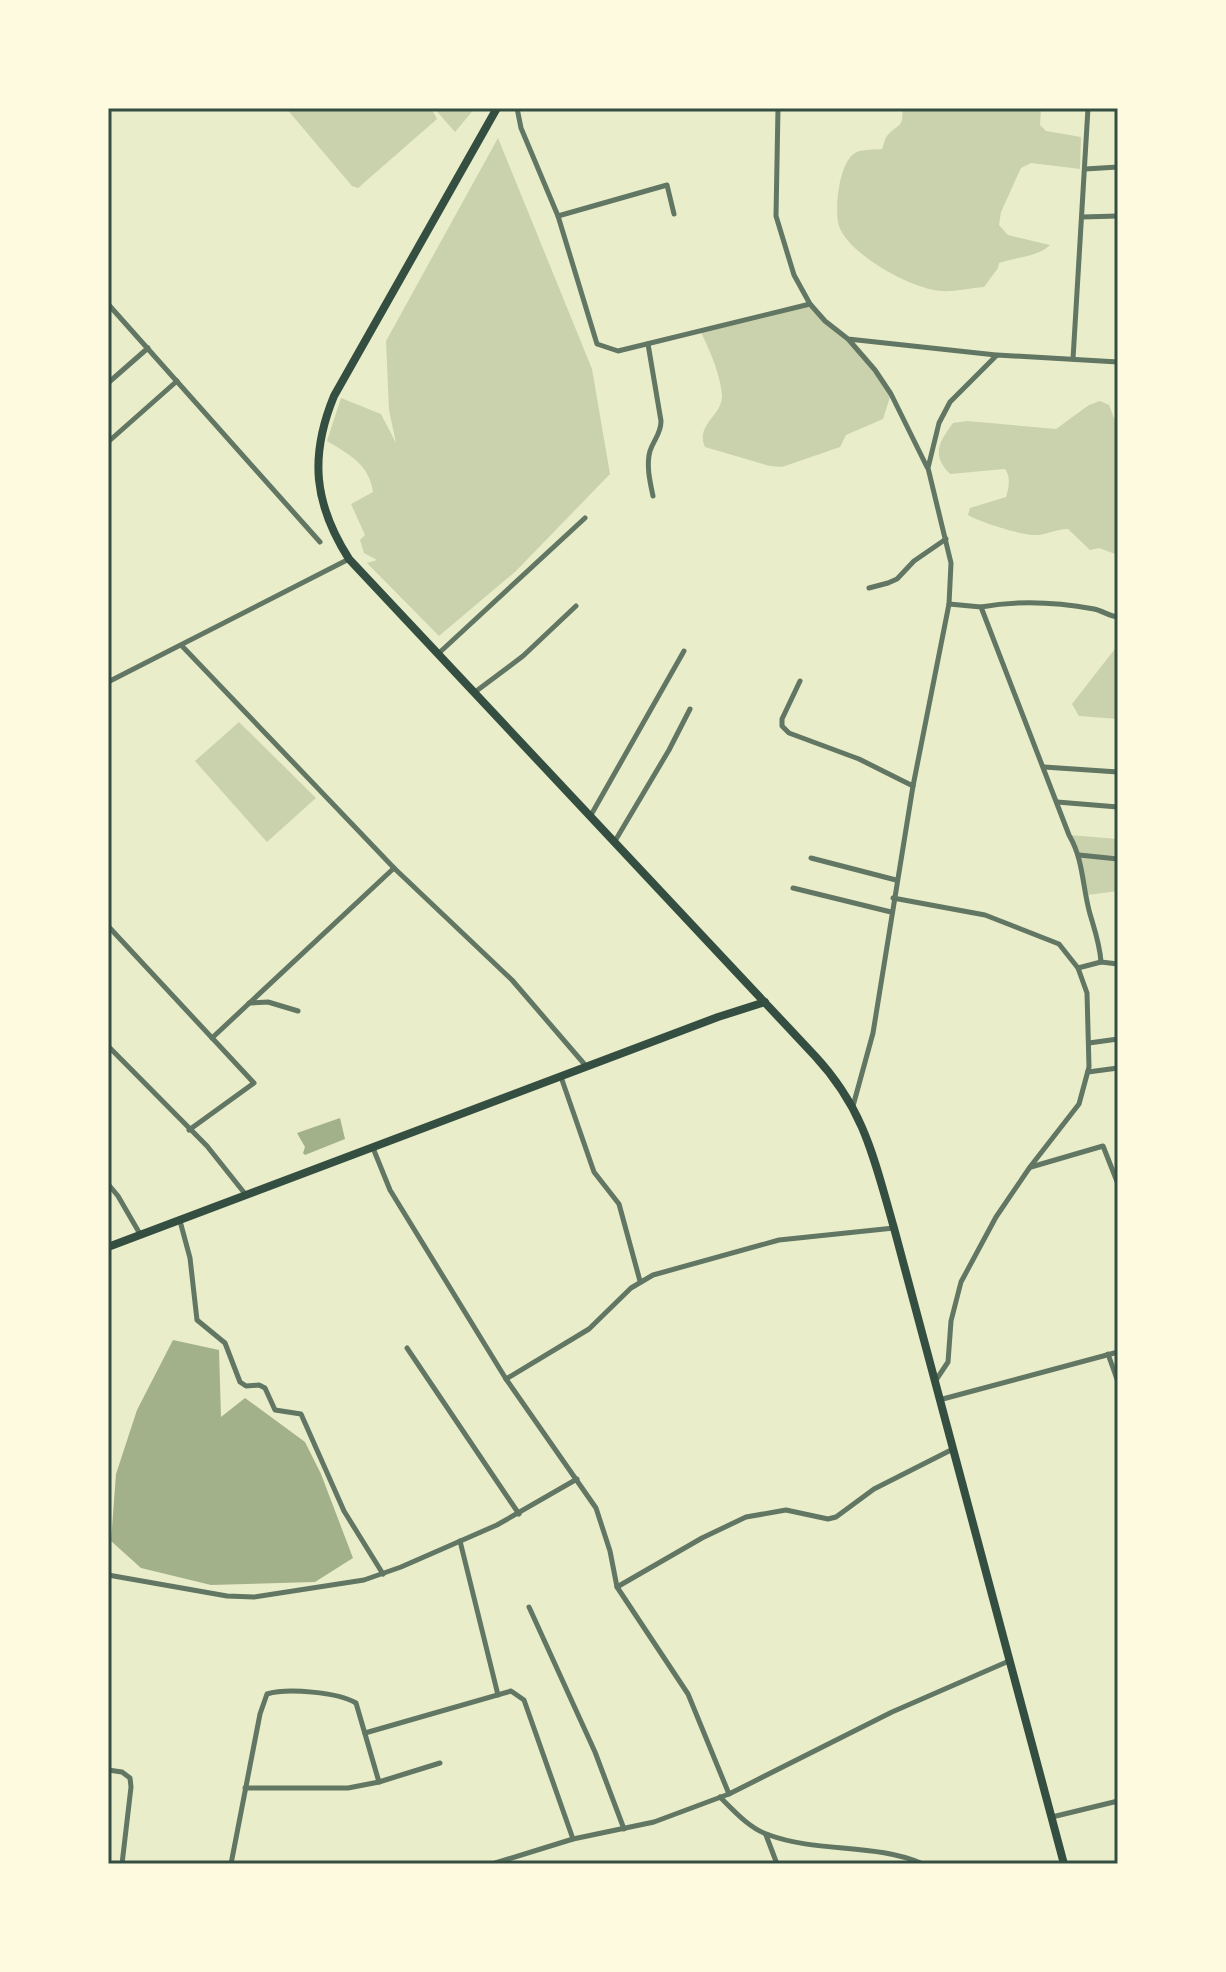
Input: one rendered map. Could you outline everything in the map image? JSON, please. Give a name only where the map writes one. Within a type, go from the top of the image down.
[{"type":"main road","points":[[497,108],[341,381],[326,416],[318,454],[318,484],[326,515],[349,559],[826,1068],[853,1106],[873,1155],[894,1228],[1064,1864]]},
{"type":"main road","points":[[108,1247],[765,1002]]},
{"type":"street","points":[[517,108],[521,128],[558,216],[597,344],[618,351],[810,304]]},
{"type":"street","points":[[778,108],[776,216],[794,275],[810,304],[848,339],[875,370],[928,468],[951,563],[949,604],[896,880],[873,1033],[853,1106]]},
{"type":"street","points":[[1073,359],[1088,108]]},
{"type":"street","points":[[1085,169],[1118,167]]},
{"type":"street","points":[[558,216],[667,185],[674,214]]},
{"type":"street","points":[[1082,217],[1118,216]]},
{"type":"street","points":[[108,304],[320,542]]},
{"type":"street","points":[[848,339],[997,355],[1118,362]]},
{"type":"street","points":[[648,344],[661,421],[661,433],[651,447],[649,457],[653,496]]},
{"type":"street","points":[[108,383],[148,348]]},
{"type":"street","points":[[928,468],[939,423],[950,402],[997,355]]},
{"type":"street","points":[[108,442],[177,381]]},
{"type":"street","points":[[439,653],[585,518]]},
{"type":"street","points":[[869,588],[897,579],[914,561],[946,539]]},
{"type":"street","points":[[108,682],[349,559]]},
{"type":"street","points":[[949,604],[981,607],[1017,601],[1040,602],[1099,610],[1118,617]]},
{"type":"street","points":[[475,692],[523,656],[576,606]]},
{"type":"street","points":[[981,607],[1079,855],[1101,962]]},
{"type":"street","points":[[182,646],[394,868],[512,980],[587,1067]]},
{"type":"street","points":[[591,815],[684,651]]},
{"type":"street","points":[[800,681],[782,719],[782,726],[789,733],[859,759],[913,786]]},
{"type":"street","points":[[615,841],[690,709]]},
{"type":"street","points":[[1044,767],[1118,772]]},
{"type":"street","points":[[1057,802],[1118,807]]},
{"type":"street","points":[[1079,855],[1118,859]]},
{"type":"street","points":[[811,858],[896,880]]},
{"type":"street","points":[[212,1038],[394,868]]},
{"type":"street","points":[[793,888],[891,912]]},
{"type":"street","points":[[893,898],[985,915],[1059,944],[1078,968],[1087,993],[1088,1072],[1079,1104],[996,1217],[961,1282],[951,1321],[948,1362],[934,1382]]},
{"type":"street","points":[[108,926],[254,1083],[189,1130]]},
{"type":"street","points":[[1078,968],[1101,962],[1118,964]]},
{"type":"street","points":[[249,1003],[268,1002],[298,1011]]},
{"type":"street","points":[[1089,1043],[1118,1039]]},
{"type":"street","points":[[108,1046],[207,1146],[247,1195]]},
{"type":"street","points":[[1088,1072],[1118,1068]]},
{"type":"street","points":[[561,1077],[594,1172],[619,1204],[640,1281]]},
{"type":"street","points":[[1030,1167],[1103,1146],[1118,1184]]},
{"type":"street","points":[[372,1147],[390,1190],[506,1379],[596,1508],[605,1530],[617,1587],[688,1694],[729,1794]]},
{"type":"street","points":[[108,1184],[140,1235]]},
{"type":"street","points":[[180,1221],[190,1258],[197,1320],[225,1343],[240,1382],[246,1386],[265,1388],[275,1410],[301,1414],[344,1511],[383,1574]]},
{"type":"street","points":[[506,1379],[589,1329],[640,1281],[779,1240],[894,1228]]},
{"type":"street","points":[[407,1348],[519,1514]]},
{"type":"street","points":[[939,1400],[1118,1352]]},
{"type":"street","points":[[1108,1354],[1118,1382]]},
{"type":"street","points":[[617,1587],[702,1538],[746,1517],[776,1510],[828,1519],[836,1517],[874,1489],[953,1449]]},
{"type":"street","points":[[108,1575],[227,1596],[254,1597],[364,1580],[519,1514],[577,1479]]},
{"type":"street","points":[[460,1541],[498,1695]]},
{"type":"street","points":[[529,1607],[595,1752],[624,1829]]},
{"type":"street","points":[[492,1864],[573,1839],[654,1822],[729,1794],[892,1712],[1009,1661]]},
{"type":"street","points":[[365,1733],[511,1691],[524,1700],[573,1839]]},
{"type":"street","points":[[231,1864],[267,1694],[291,1692],[349,1698],[356,1703],[379,1782]]},
{"type":"street","points":[[245,1788],[348,1788],[440,1763]]},
{"type":"street","points":[[108,1770],[122,1772],[130,1778],[122,1864]]},
{"type":"street","points":[[720,1797],[744,1820],[766,1835],[898,1856],[923,1864]]},
{"type":"street","points":[[1051,1817],[1118,1801]]},
{"type":"street","points":[[766,1835],[777,1864]]},
{"type":"shaded area","points":[[286,108],[431,108],[437,119],[358,188],[352,186]]},
{"type":"shaded area","points":[[434,108],[475,108],[455,132]]},
{"type":"shaded area","points":[[902,108],[1041,108],[1040,125],[1046,131],[1081,137],[1080,169],[1031,163],[1021,168],[1001,212],[999,225],[1008,235],[1050,245],[1033,254],[999,263],[984,287],[946,291],[929,289],[899,277],[855,248],[839,226],[838,197],[842,174],[857,152],[882,149],[887,136],[901,123]]},
{"type":"shaded area","points":[[498,138],[592,369],[610,474],[516,571],[439,636],[367,563],[377,560],[364,553],[360,540],[365,535],[351,504],[373,492],[371,482],[357,461],[327,441],[341,398],[381,414],[396,443],[389,410],[386,341]]},
{"type":"shaded area","points":[[810,304],[848,339],[891,394],[883,419],[846,435],[840,447],[782,467],[705,447],[703,433],[722,396],[717,371],[700,330]]},
{"type":"shaded area","points":[[1100,401],[1109,405],[1114,418],[1118,420],[1118,555],[1099,548],[1090,550],[1068,529],[1030,535],[968,515],[970,508],[1006,497],[1009,479],[1005,469],[950,474],[940,461],[939,448],[953,423],[967,421],[1056,429],[1089,405]]},
{"type":"shaded area","points":[[1118,645],[1118,719],[1079,716],[1072,704]]},
{"type":"shaded area","points":[[239,722],[316,798],[267,842],[195,761]]},
{"type":"shaded area","points":[[1069,835],[1118,839],[1118,891],[1087,895],[1082,862]]},
{"type":"shaded area","points":[[340,1118],[345,1139],[305,1155],[303,1153],[305,1147],[297,1133]]},
{"type":"shaded area","points":[[173,1340],[219,1350],[221,1417],[245,1398],[305,1442],[321,1474],[353,1558],[315,1582],[211,1585],[141,1568],[111,1541],[116,1474],[137,1410]]}]
